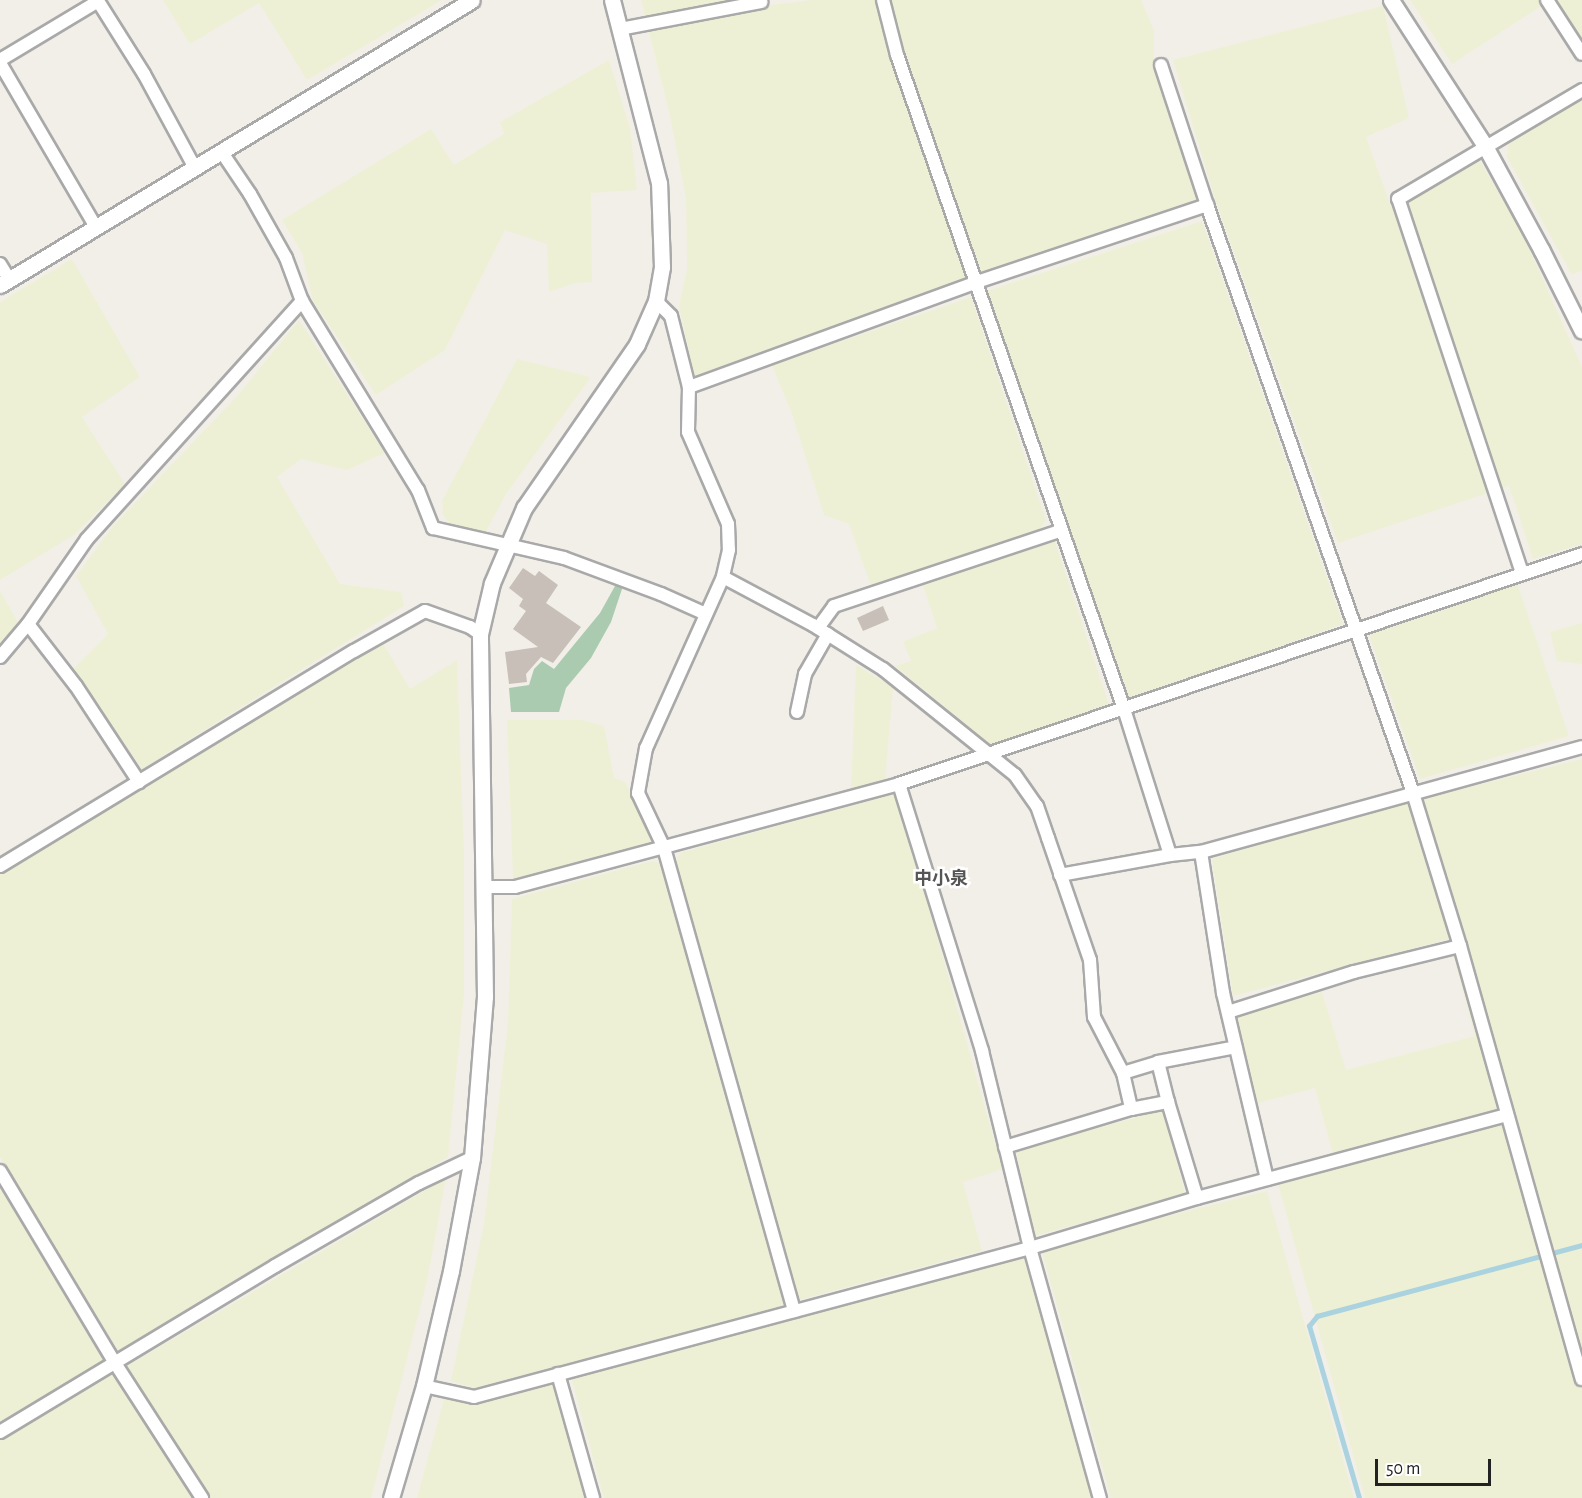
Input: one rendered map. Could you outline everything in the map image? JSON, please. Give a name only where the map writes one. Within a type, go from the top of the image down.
[{"type":"street","points":[[0,264],[5,282],[472,0]]},
{"type":"street","points":[[391,1498],[424,1386],[451,1270],[472,1158],[485,997],[480,634],[492,583],[524,508],[637,344],[656,301],[662,267],[659,183],[612,0]]},
{"type":"street","points":[[883,0],[897,55],[1124,710],[1170,855]]},
{"type":"street","points":[[1391,0],[1485,146],[1582,331]]},
{"type":"street","points":[[1547,0],[1582,54]]},
{"type":"street","points":[[96,227],[0,62],[98,1],[144,74],[195,168]]},
{"type":"street","points":[[620,29],[761,2]]},
{"type":"street","points":[[1161,65],[1207,205],[1413,793],[1460,946],[1582,1379]]},
{"type":"street","points":[[1522,573],[1398,199],[1582,90]]},
{"type":"street","points":[[221,151],[250,194],[286,258],[302,301],[418,490],[433,528],[506,547],[564,558],[661,594],[706,614]]},
{"type":"street","points":[[689,387],[976,282],[1207,205]]},
{"type":"street","points":[[0,657],[28,624],[87,539],[302,301]]},
{"type":"street","points":[[656,301],[671,316],[689,387],[688,432],[728,524],[729,550],[723,577],[646,748],[638,793],[663,848],[794,1311]]},
{"type":"street","points":[[797,712],[805,674],[834,606],[1062,530]]},
{"type":"street","points":[[485,887],[515,886],[900,784],[1582,554]]},
{"type":"street","points":[[723,577],[823,631],[883,669],[1015,775],[1037,806],[1090,960],[1094,1017],[1123,1073],[1131,1109]]},
{"type":"street","points":[[0,866],[425,611],[470,627],[480,634]]},
{"type":"street","points":[[28,624],[76,686],[139,782]]},
{"type":"street","points":[[1060,875],[1170,855],[1201,852],[1582,747]]},
{"type":"street","points":[[900,784],[982,1051],[1030,1248],[1100,1498]]},
{"type":"street","points":[[1201,852],[1228,1012],[1268,1179]]},
{"type":"street","points":[[1228,1012],[1354,972],[1460,946]]},
{"type":"street","points":[[1123,1073],[1158,1062],[1236,1047]]},
{"type":"street","points":[[1158,1062],[1197,1198]]},
{"type":"street","points":[[1005,1147],[1131,1109],[1168,1102]]},
{"type":"street","points":[[424,1386],[474,1397],[1030,1248],[1197,1198],[1507,1115]]},
{"type":"street","points":[[0,1432],[419,1183],[472,1158]]},
{"type":"street","points":[[0,1171],[115,1363],[181,1462],[202,1498]]},
{"type":"street","points":[[558,1374],[593,1498]]},
{"type":"green space","points":[[163,0],[442,0],[307,80],[259,3],[190,44]]},
{"type":"green space","points":[[641,0],[760,0],[762,6],[812,0],[877,0],[967,278],[695,378],[679,307],[687,269],[686,199],[670,116]]},
{"type":"green space","points":[[891,0],[1141,0],[1154,30],[1154,68],[1199,202],[982,274],[909,68]]},
{"type":"green space","points":[[1410,0],[1540,0],[1543,5],[1452,64]]},
{"type":"green space","points":[[1556,0],[1582,0],[1582,43]]},
{"type":"green space","points":[[1383,6],[1409,118],[1366,137],[1391,207],[1479,159],[1522,233],[1582,367],[1582,544],[1533,559],[1509,486],[1338,543],[1216,202],[1173,60]]},
{"type":"green space","points":[[609,60],[630,128],[637,190],[591,193],[592,282],[575,283],[549,292],[547,244],[505,230],[445,350],[376,395],[313,301],[302,253],[282,220],[431,129],[454,165],[504,134],[500,122]]},
{"type":"green space","points":[[1582,99],[1582,270],[1572,275],[1507,157],[1509,142]]},
{"type":"green space","points":[[1202,221],[1343,624],[1126,701],[987,291]]},
{"type":"green space","points":[[72,259],[140,377],[82,417],[125,484],[74,535],[0,580],[0,302]]},
{"type":"green space","points":[[971,297],[1046,520],[1041,528],[871,586],[849,524],[824,515],[792,414],[772,365]]},
{"type":"green space","points":[[299,320],[385,453],[347,470],[301,459],[277,477],[340,584],[401,592],[404,606],[142,769],[73,669],[108,634],[76,576],[113,526],[239,394]]},
{"type":"green space","points":[[517,359],[591,377],[506,494],[485,533],[451,525],[443,515],[442,501]]},
{"type":"green space","points":[[1054,539],[1110,708],[991,745],[895,666],[911,661],[903,642],[937,628],[923,585]]},
{"type":"green space","points":[[1517,583],[1569,736],[1420,779],[1368,632]]},
{"type":"green space","points":[[615,586],[623,586],[611,622],[591,658],[566,688],[559,712],[511,712],[509,688],[529,685],[534,669],[542,661],[554,669],[600,613]]},
{"type":"green space","points":[[0,591],[19,624],[0,646]]},
{"type":"green space","points":[[1582,623],[1582,664],[1557,661],[1550,632]]},
{"type":"green space","points":[[383,643],[410,689],[457,660],[464,855],[464,995],[448,1157],[203,1301],[120,1354],[0,1157],[0,872]]},
{"type":"green space","points":[[856,665],[893,687],[885,780],[851,789]]},
{"type":"green space","points":[[507,720],[582,720],[604,726],[614,778],[625,782],[653,838],[647,846],[513,879]]},
{"type":"green space","points":[[1582,759],[1582,1498],[1365,1498],[1278,1184],[1336,1165],[1315,1088],[1258,1103],[1236,1016],[1322,992],[1346,1070],[1475,1036],[1449,939],[1233,996],[1212,859],[1365,813]]},
{"type":"green space","points":[[897,793],[1002,1169],[963,1182],[982,1251],[799,1300],[676,864],[680,853]]},
{"type":"green space","points":[[652,861],[662,863],[783,1301],[780,1308],[474,1388],[451,1381],[484,1224],[508,1023],[512,899]]},
{"type":"green space","points":[[1163,1110],[1185,1194],[1035,1236],[1016,1151]]},
{"type":"green space","points":[[446,1178],[427,1281],[371,1498],[0,1498],[0,1441]]},
{"type":"green space","points":[[0,1185],[106,1360],[0,1421]]},
{"type":"green space","points":[[1267,1191],[1354,1498],[1111,1498],[1041,1248]]},
{"type":"green space","points":[[1028,1254],[1094,1498],[604,1498],[571,1377]]},
{"type":"green space","points":[[553,1383],[585,1498],[417,1498],[445,1396],[475,1402]]},
{"type":"building","points":[[523,568],[535,576],[539,571],[558,585],[546,603],[581,627],[553,663],[541,657],[526,674],[527,682],[509,684],[505,652],[538,647],[513,629],[526,611],[519,606],[523,599],[509,588]]},
{"type":"building","points":[[883,606],[889,620],[863,631],[857,618]]},
{"type":"waterway","points":[[1359,1498],[1309,1326],[1317,1316],[1582,1245]]},
{"type":"district","name":"中小泉","points":[[941,879]]}]
